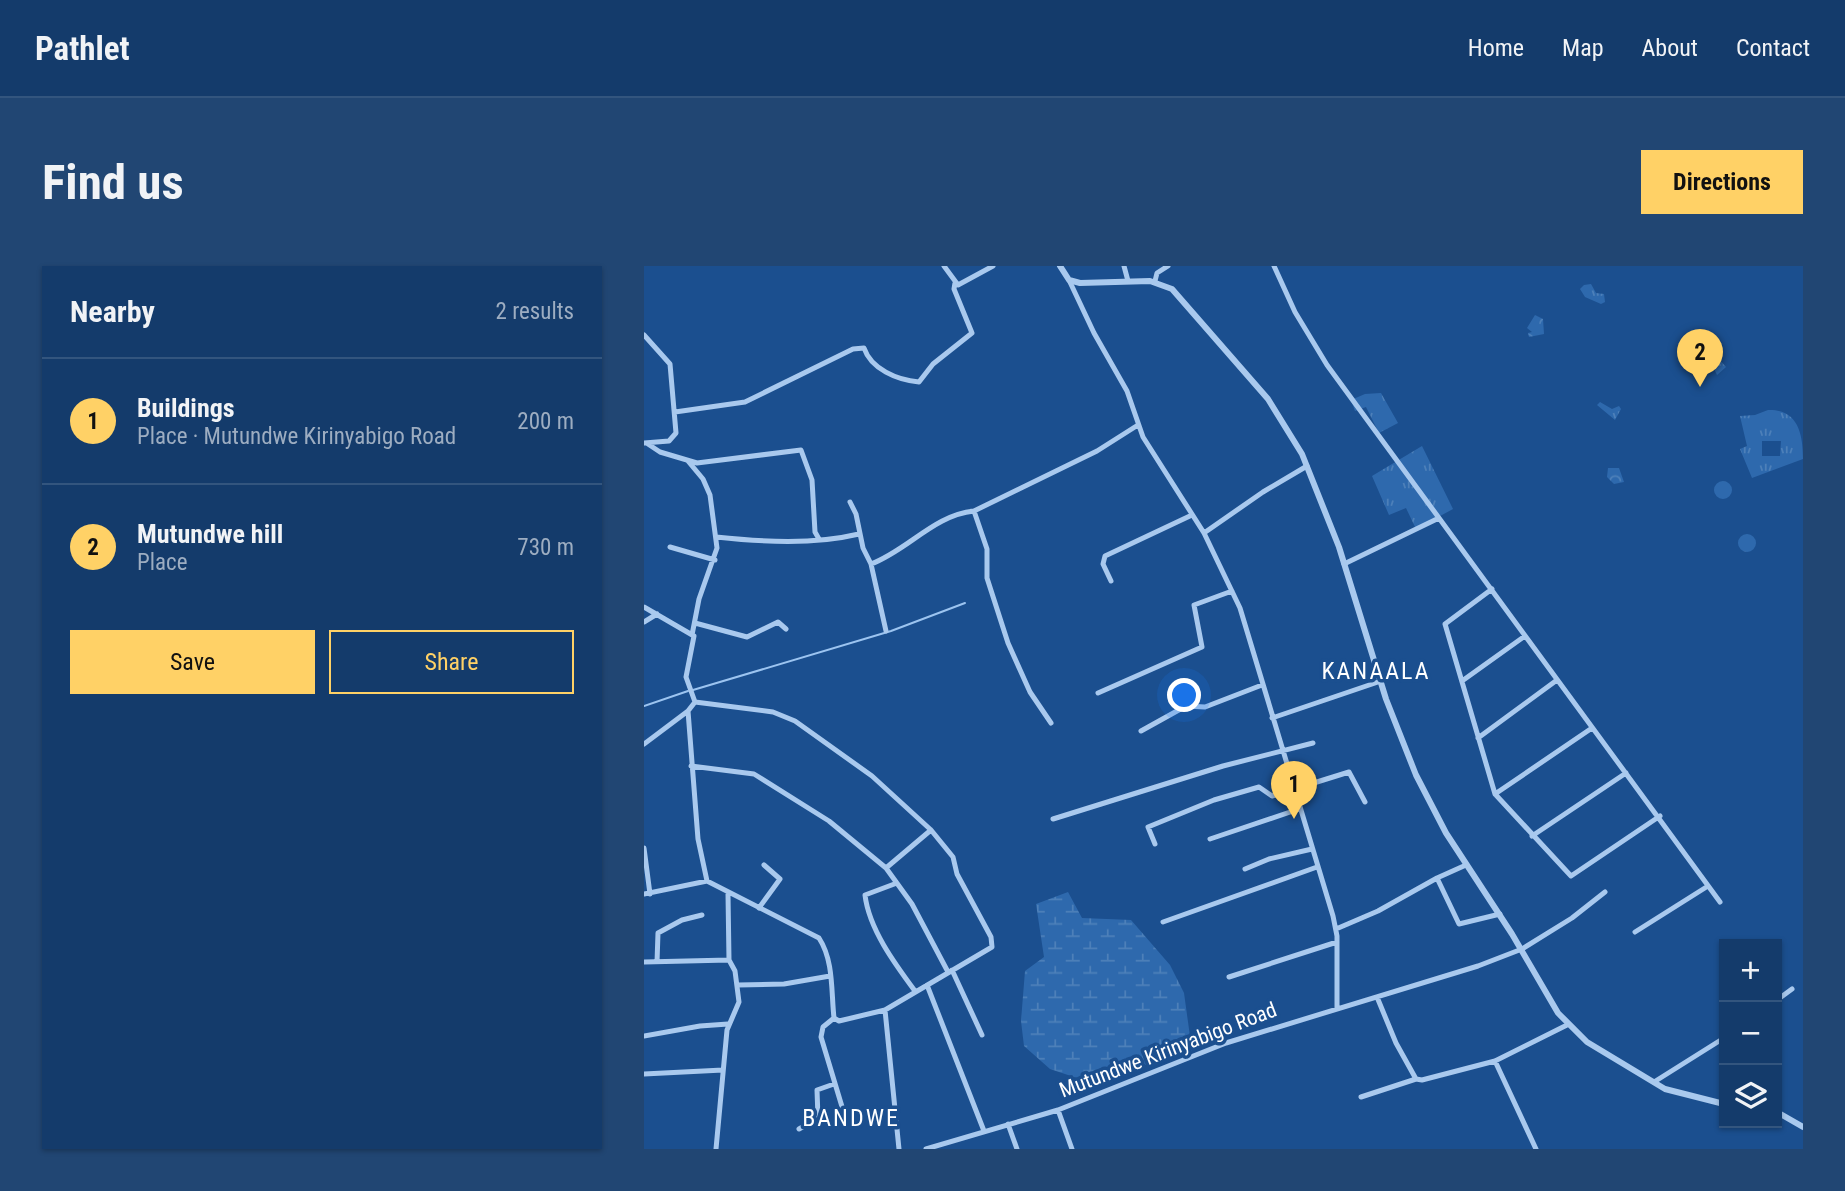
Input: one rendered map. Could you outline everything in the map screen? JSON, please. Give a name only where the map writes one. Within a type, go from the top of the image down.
[{"type":"street","points":[[675,412],[745,402],[853,349],[864,348],[879,369],[909,381],[919,382],[933,364],[972,333],[954,289],[955,283],[944,266]]},
{"type":"street","points":[[955,283],[963,284],[993,266]]},
{"type":"street","points":[[1060,266],[1094,334],[1127,391],[1139,425],[1204,533],[1232,591],[1336,929],[1337,1009]]},
{"type":"street","points":[[1124,266],[1128,281]]},
{"type":"street","points":[[1155,281],[1157,273],[1168,266]]},
{"type":"street","points":[[1274,266],[1295,312],[1327,365],[1592,728],[1660,816],[1720,902]]},
{"type":"street","points":[[1069,280],[1080,283],[1155,281],[1172,289],[1268,399],[1307,466],[1344,564],[1381,681],[1416,775],[1466,865],[1500,914],[1567,1025],[1587,1042],[1674,1093],[1719,1103]]},
{"type":"street","points":[[644,335],[670,364],[675,412],[674,439],[646,444]]},
{"type":"street","points":[[644,343],[651,342]]},
{"type":"street","points":[[871,564],[892,556],[955,513],[974,511],[1090,454],[1139,425]]},
{"type":"street","points":[[646,444],[688,461],[716,461],[801,450],[812,480],[815,532],[819,539]]},
{"type":"street","points":[[688,461],[703,479],[710,495],[716,537],[715,560],[699,599],[686,677],[695,702]]},
{"type":"street","points":[[1204,533],[1253,498],[1307,466]]},
{"type":"street","points":[[850,502],[871,564],[886,631]]},
{"type":"street","points":[[974,511],[987,550],[987,578],[1008,643],[1030,692],[1051,723]]},
{"type":"street","points":[[1111,581],[1103,564],[1105,556],[1192,515]]},
{"type":"street","points":[[1344,564],[1439,518]]},
{"type":"street","points":[[716,537],[745,541],[819,539],[859,534]]},
{"type":"street","points":[[670,547],[715,560]]},
{"type":"street","points":[[1492,589],[1445,624],[1495,794],[1568,875],[1574,876],[1660,816]]},
{"type":"street","points":[[1098,693],[1202,647],[1194,607],[1232,591]]},
{"type":"street","points":[[644,607],[692,635]]},
{"type":"street","points":[[644,622],[657,614]]},
{"type":"street","points":[[695,623],[741,637],[778,622],[786,629]]},
{"type":"street","points":[[1462,681],[1525,636]]},
{"type":"street","points":[[1478,738],[1557,680]]},
{"type":"street","points":[[1272,718],[1381,681]]},
{"type":"street","points":[[1141,731],[1186,706],[1205,708],[1262,685]]},
{"type":"street","points":[[644,744],[688,711],[695,702]]},
{"type":"street","points":[[695,702],[774,712],[795,721],[873,776],[932,830],[953,857],[957,874],[993,943],[988,950],[885,1010],[853,1020],[834,1018],[823,1027],[821,1037],[843,1110]]},
{"type":"street","points":[[688,711],[698,839],[707,881]]},
{"type":"street","points":[[1495,794],[1592,728]]},
{"type":"street","points":[[1053,819],[1223,766],[1313,743]]},
{"type":"street","points":[[691,766],[754,774],[764,779],[816,811],[886,868],[922,922],[982,1035]]},
{"type":"street","points":[[1155,844],[1148,827],[1193,807],[1259,787],[1264,788],[1269,795],[1294,790],[1349,772],[1365,802]]},
{"type":"street","points":[[1532,836],[1626,773]]},
{"type":"street","points":[[1210,839],[1299,809]]},
{"type":"street","points":[[886,868],[932,830]]},
{"type":"street","points":[[644,848],[647,894],[707,881],[818,938],[825,947],[834,1018]]},
{"type":"street","points":[[1245,869],[1269,859],[1312,849]]},
{"type":"street","points":[[1336,929],[1466,865]]},
{"type":"street","points":[[759,908],[780,879],[764,866]]},
{"type":"street","points":[[1163,922],[1232,900],[1317,867]]},
{"type":"street","points":[[1437,878],[1460,925],[1500,914]]},
{"type":"street","points":[[897,883],[865,895],[866,905],[877,931],[915,991]]},
{"type":"street","points":[[1635,932],[1708,886]]},
{"type":"street","name":"Mutundwe Kirinyabigo Road","points":[[926,1149],[1058,1110],[1226,1043],[1478,966],[1522,949],[1572,918],[1605,892]]},
{"type":"street","points":[[644,1036],[728,1024],[734,1019],[739,1002],[738,985],[729,960],[728,894]]},
{"type":"street","points":[[657,962],[658,933],[682,920],[702,915]]},
{"type":"street","points":[[1229,977],[1337,942]]},
{"type":"street","points":[[644,962],[729,960]]},
{"type":"street","points":[[738,985],[784,984],[830,976]]},
{"type":"street","points":[[927,985],[984,1131]]},
{"type":"street","points":[[1782,996],[1792,989]]},
{"type":"street","points":[[1377,997],[1396,1043],[1416,1079]]},
{"type":"street","points":[[885,1010],[899,1149]]},
{"type":"street","points":[[716,1149],[728,1024]]},
{"type":"street","points":[[1360,1097],[1416,1079],[1435,1078],[1495,1060],[1567,1025]]},
{"type":"street","points":[[1654,1082],[1719,1041]]},
{"type":"street","points":[[1495,1060],[1536,1149]]},
{"type":"street","points":[[644,1074],[723,1070]]},
{"type":"street","points":[[799,1129],[818,1118],[817,1090],[834,1084]]},
{"type":"street","points":[[1058,1110],[1072,1149]]},
{"type":"street","points":[[1782,1115],[1803,1127]]},
{"type":"street","points":[[1008,1124],[1017,1149]]},
{"type":"street","points":[[955,1140],[958,1149]]},
{"type":"green space","points":[[1591,284],[1596,293],[1604,294],[1605,302],[1601,304],[1585,297],[1580,289]]},
{"type":"green space","points":[[1535,315],[1543,319],[1544,334],[1529,337],[1528,333],[1532,332],[1527,328]]},
{"type":"green space","points":[[1713,352],[1726,367],[1717,375],[1708,356]]},
{"type":"green space","points":[[1381,393],[1398,423],[1379,433],[1366,407],[1355,411],[1351,400],[1365,394]]},
{"type":"green space","points":[[1600,402],[1612,409],[1619,406],[1621,409],[1615,420],[1597,405]]},
{"type":"green space","points":[[1768,410],[1778,411],[1792,418],[1800,432],[1803,459],[1752,478],[1740,449],[1747,446],[1740,416],[1755,415]],"holes":[[[1762,441],[1781,441],[1780,456],[1762,456]]]},
{"type":"green space","points":[[1422,446],[1453,509],[1416,529],[1406,508],[1389,515],[1372,476]]},
{"type":"green space","points":[[1608,468],[1619,468],[1624,482],[1614,484],[1607,477]]},
{"type":"green space","points":[[1723,481],[1729,484],[1732,490],[1729,496],[1723,499],[1717,496],[1714,490],[1717,484]]},
{"type":"green space","points":[[1747,534],[1753,537],[1756,543],[1753,549],[1747,552],[1741,549],[1738,543],[1741,537]]},
{"type":"green space","points":[[1068,892],[1082,918],[1131,920],[1170,965],[1184,993],[1192,1051],[1089,1082],[1050,1069],[1024,1046],[1021,1021],[1025,971],[1044,957],[1036,904]]},
{"type":"waterway","points":[[693,690],[891,631],[965,603]]},
{"type":"waterway","points":[[644,706],[688,691]]},
{"type":"place","name":"Mutundwe hill","points":[[1700,387]]},
{"type":"place","name":"Buildings","points":[[1294,819]]},
{"type":"district","name":"KANAALA","points":[[1376,671]]},
{"type":"district","name":"BANDWE","points":[[851,1118]]}]
